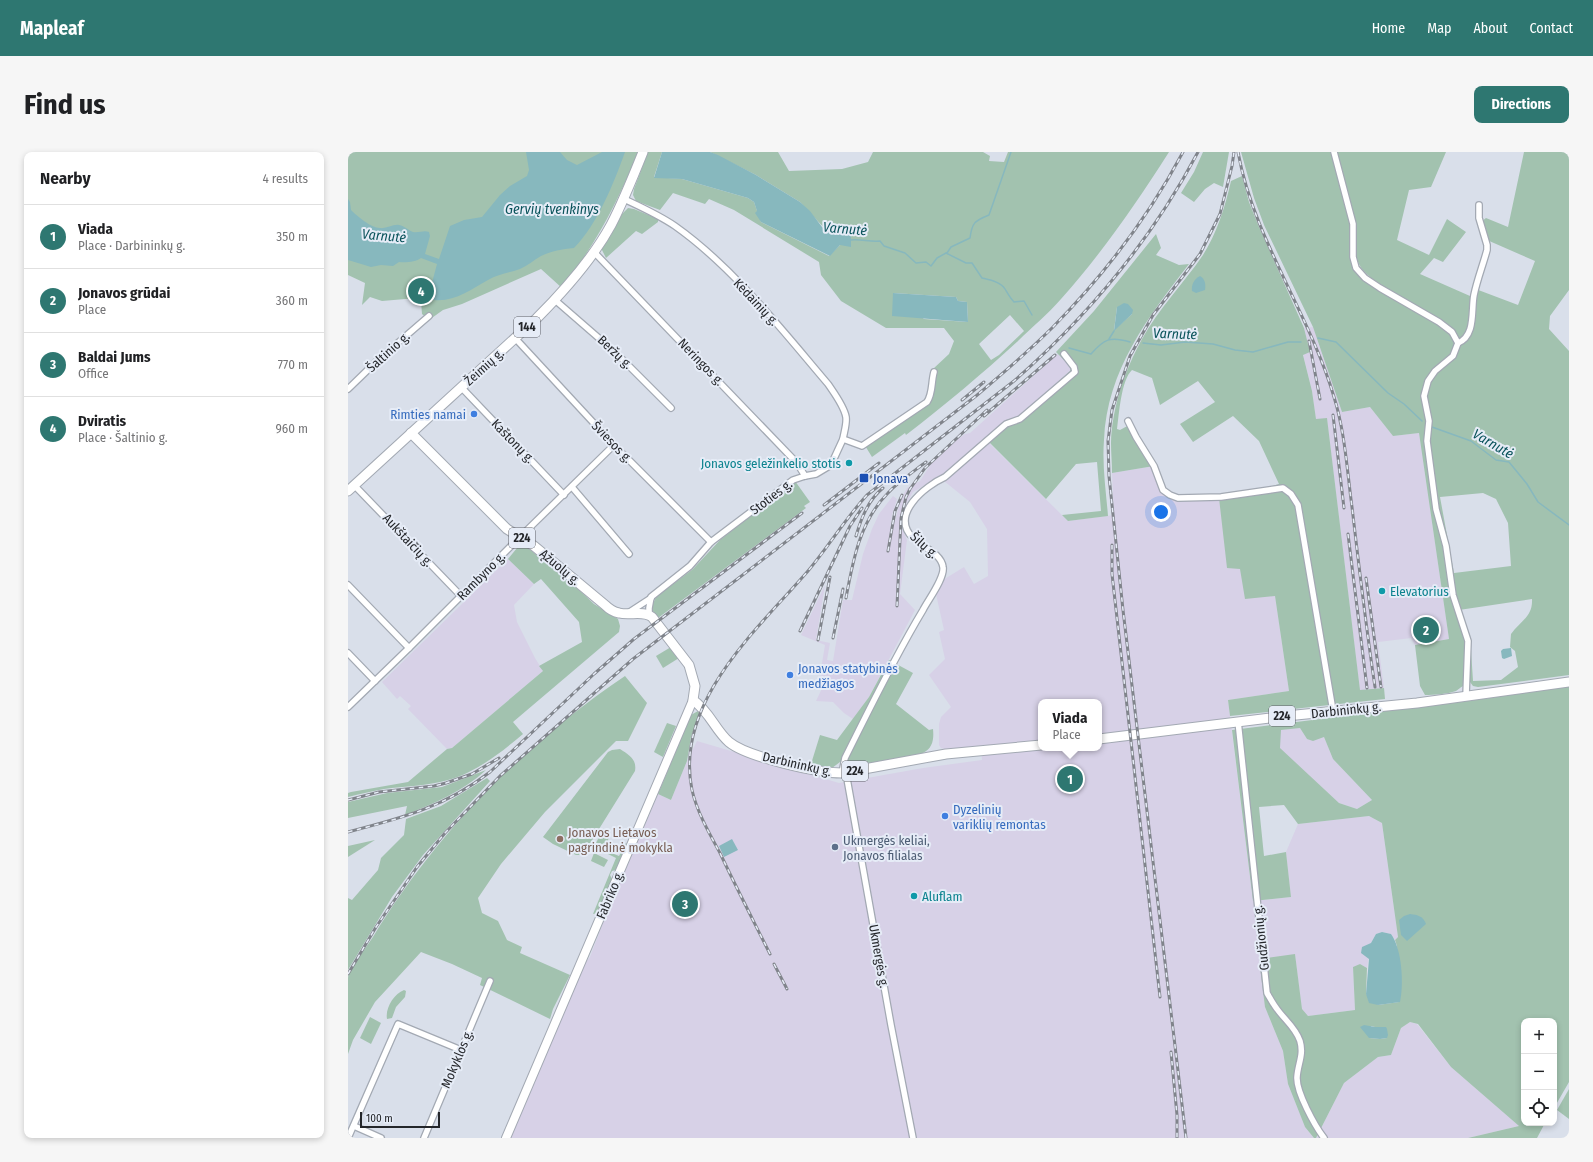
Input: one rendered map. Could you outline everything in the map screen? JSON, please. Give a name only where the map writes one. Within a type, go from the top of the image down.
[{"type":"main road","name":"Žeimių g.","points":[[351,488],[515,338],[555,300],[578,274],[594,252],[611,224],[624,199],[643,152]]},
{"type":"main road","name":"Ąžuolų g.","points":[[411,433],[507,529],[534,546],[605,605],[617,613],[649,614]]},
{"type":"main road","name":"Fabriko g.","points":[[649,614],[657,622],[689,666],[694,678],[695,686],[693,700]]},
{"type":"main road","name":"Darbininkų g.","points":[[1102,739],[1238,721],[1409,703],[1569,682]]},
{"type":"main road","name":"Darbininkų g.","points":[[693,700],[709,715],[725,738],[739,748],[828,773],[844,773],[946,754],[1038,745]]},
{"type":"street","points":[[1334,152],[1353,224],[1353,256],[1356,268],[1365,278],[1375,285],[1439,322],[1452,332],[1458,343]]},
{"type":"street","name":"Kėdainių g.","points":[[624,199],[661,217],[691,238],[721,265],[756,302],[828,384],[846,416],[843,439]]},
{"type":"street","points":[[1466,696],[1468,641],[1453,595],[1446,546],[1436,509],[1427,441],[1429,421],[1424,396],[1428,381],[1435,371],[1453,356],[1458,343],[1463,341],[1469,332],[1473,317],[1475,291],[1488,250],[1479,218],[1479,205]]},
{"type":"street","name":"Neringos g.","points":[[594,252],[797,463],[805,476]]},
{"type":"street","name":"Beržų g.","points":[[555,300],[616,353],[671,408]]},
{"type":"street","name":"Šaltinio g.","points":[[348,389],[378,360],[429,316]]},
{"type":"street","name":"Šviesos g.","points":[[515,338],[614,445],[711,542]]},
{"type":"street","name":"Šilų g.","points":[[844,773],[845,758],[896,656],[940,581],[944,568],[940,558],[913,538],[907,530],[905,520],[909,508],[916,496],[935,482],[945,477],[1006,424],[1020,419],[1075,372],[1074,367],[1064,354]]},
{"type":"street","points":[[843,439],[862,446],[927,402],[932,392],[934,372]]},
{"type":"street","name":"Kaštonų g.","points":[[461,387],[564,495]]},
{"type":"street","points":[[1128,421],[1154,466],[1163,490],[1170,495],[1178,498],[1221,497],[1283,488],[1291,494],[1298,505],[1333,711]]},
{"type":"street","name":"Stoties g.","points":[[627,614],[690,566],[711,542],[793,480],[816,474],[831,465],[843,439]]},
{"type":"street","name":"Rambyno g.","points":[[348,707],[614,445]]},
{"type":"street","points":[[572,487],[629,554]]},
{"type":"street","name":"Aukštaičių g.","points":[[351,488],[461,596]]},
{"type":"street","points":[[348,585],[409,648]]},
{"type":"street","points":[[649,614],[651,597]]},
{"type":"street","points":[[348,653],[375,681]]},
{"type":"street","name":"Fabriko g.","points":[[506,1138],[693,700]]},
{"type":"street","name":"Gudžionių g.","points":[[1238,721],[1267,993],[1276,1008],[1293,1028],[1299,1039],[1302,1052],[1297,1078],[1301,1093],[1316,1126],[1324,1138]]},
{"type":"street","name":"Ukmergės g.","points":[[844,773],[913,1138]]},
{"type":"street","name":"Mokyklos g.","points":[[424,1138],[490,981]]},
{"type":"street","points":[[348,1138],[398,1024],[460,1050]]},
{"type":"street","points":[[354,1126],[381,1138]]},
{"type":"shaded area","points":[[1313,327],[1342,412],[1370,407],[1393,436],[1419,433],[1449,639],[1415,645],[1411,638],[1378,642],[1384,688],[1360,691],[1327,419],[1316,419],[1312,391],[1303,354],[1310,352],[1304,328]]},
{"type":"shaded area","points":[[1058,354],[1071,367],[1070,371],[1020,416],[1006,420],[985,439],[1068,521],[1114,515],[1112,473],[1154,466],[1159,481],[1170,495],[1219,498],[1240,569],[1275,596],[1289,691],[1228,700],[1253,901],[1291,897],[1286,852],[1298,824],[1369,816],[1382,823],[1398,937],[1395,940],[1391,934],[1382,932],[1376,934],[1371,943],[1367,968],[1360,964],[1353,968],[1355,1010],[1308,1016],[1302,1010],[1295,954],[1265,1007],[1283,1051],[1288,1084],[1305,1127],[1314,1138],[511,1138],[584,964],[590,957],[658,794],[671,800],[697,741],[839,783],[923,768],[982,760],[981,746],[945,749],[941,748],[939,745],[939,724],[941,717],[951,707],[929,675],[945,659],[939,632],[944,630],[936,594],[943,580],[964,567],[974,584],[988,576],[987,529],[970,502],[939,477],[913,492],[907,502],[903,516],[902,528],[907,540],[900,594],[915,610],[869,697],[853,719],[844,713],[833,702],[816,701],[827,678],[820,675],[825,645],[801,635],[825,585],[816,640],[830,643],[827,660],[833,661],[843,600],[852,600],[863,554],[879,514],[893,496],[897,499],[892,515],[890,530],[892,531],[901,499],[907,488],[920,481],[931,464],[965,434],[970,433]]},
{"type":"shaded area","points":[[508,559],[534,584],[514,605],[517,622],[543,671],[452,748],[447,749],[408,709],[411,706],[400,696],[397,699],[382,682]]},
{"type":"shaded area","points":[[1300,728],[1307,739],[1324,737],[1333,759],[1372,800],[1357,809],[1339,803],[1279,748],[1280,730]]},
{"type":"shaded area","points":[[1410,1022],[1417,1024],[1451,1067],[1519,1126],[1468,1138],[1316,1138],[1344,1083],[1378,1057],[1391,1055],[1401,1028]]},
{"type":"green space","points":[[348,152],[638,152],[605,223],[585,256],[562,288],[541,269],[462,304],[443,310],[429,320],[422,314],[421,301],[417,298],[382,301],[370,297],[362,305],[365,283],[348,275]]},
{"type":"green space","points":[[648,152],[662,152],[654,177],[682,179],[748,198],[754,202],[761,222],[829,256],[840,245],[800,202],[756,175],[710,152],[778,152],[789,171],[842,169],[868,162],[873,152],[983,152],[990,156],[989,161],[1004,162],[1008,152],[1169,152],[1104,246],[1076,282],[1051,310],[949,401],[906,435],[905,433],[872,457],[864,444],[924,402],[930,393],[930,378],[933,369],[949,354],[954,341],[944,328],[886,328],[841,301],[821,275],[819,262],[734,210],[709,199],[705,204],[673,193],[660,210],[636,201],[633,195]],"holes":[[[893,293],[956,297],[958,301],[967,302],[968,322],[924,319]],[[1010,315],[1024,331],[999,355],[991,360],[979,344]]]},
{"type":"green space","points":[[1203,152],[1229,152],[1223,187],[1214,183],[1205,189],[1194,202],[1181,193],[1194,172]]},
{"type":"green space","points":[[1241,152],[1446,152],[1431,187],[1409,190],[1397,240],[1429,255],[1447,219],[1466,232],[1443,262],[1434,258],[1420,274],[1470,296],[1473,288],[1518,305],[1535,261],[1487,240],[1481,222],[1486,218],[1508,227],[1524,152],[1569,152],[1569,290],[1550,316],[1549,329],[1569,351],[1569,675],[1478,687],[1473,686],[1470,682],[1456,691],[1425,695],[1420,686],[1415,645],[1449,639],[1419,433],[1393,436],[1370,407],[1342,412],[1313,327],[1264,225],[1254,198]],"holes":[[[1355,225],[1356,254],[1361,267],[1365,273],[1395,294],[1368,280],[1356,271],[1351,260],[1350,228]],[[1483,493],[1496,499],[1508,523],[1511,566],[1454,573],[1440,497]],[[1532,599],[1532,605],[1528,615],[1511,634],[1510,647],[1515,651],[1518,667],[1501,680],[1473,681],[1470,635],[1459,610]]]},
{"type":"green space","points":[[1242,176],[1249,202],[1259,227],[1304,328],[1310,352],[1303,355],[1312,391],[1316,419],[1327,418],[1360,690],[1384,688],[1385,699],[1230,716],[1228,700],[1289,691],[1275,596],[1245,599],[1240,569],[1227,568],[1219,498],[1260,490],[1279,484],[1259,441],[1233,416],[1193,442],[1180,424],[1215,402],[1198,381],[1160,405],[1152,378],[1132,370],[1125,381],[1117,429],[1120,430],[1131,424],[1154,466],[1112,473],[1111,443],[1114,416],[1120,389],[1130,363],[1142,339],[1156,317],[1208,247],[1220,220],[1231,181]]},
{"type":"green space","points":[[628,208],[658,219],[658,222],[642,234],[636,231],[606,258],[602,248],[622,214]]},
{"type":"green space","points":[[1156,234],[1161,248],[1156,255],[1179,265],[1189,264],[1159,304],[1132,346],[1121,368],[1113,390],[1107,415],[1104,440],[1104,478],[1108,516],[1068,521],[1062,515],[1101,511],[1097,462],[1076,464],[1046,499],[985,438],[1006,420],[1020,416],[1070,371],[1071,367],[1056,352],[1094,311]],"holes":[[[1117,307],[1132,314],[1114,330]]]},
{"type":"green space","points":[[795,481],[810,502],[804,506],[806,508],[658,618],[652,610],[656,597],[693,569],[720,540]]},
{"type":"green space","points":[[523,546],[528,548],[575,586],[594,604],[618,619],[620,626],[619,632],[513,722],[523,734],[497,755],[478,767],[459,777],[440,782],[384,789],[348,797],[348,793],[351,792],[408,782],[447,749],[452,748],[543,671],[539,666],[582,642],[579,622],[541,579],[534,584],[508,559],[517,548]]},
{"type":"green space","points":[[671,647],[679,658],[663,668],[656,656]]},
{"type":"green space","points":[[889,660],[913,673],[896,704],[929,730],[933,729],[933,740],[929,749],[923,753],[864,766],[854,767],[847,762],[840,762],[832,768],[811,764],[820,735],[837,740],[869,697]]},
{"type":"green space","points":[[625,676],[647,703],[628,741],[616,741],[545,812],[501,864],[478,898],[482,913],[498,921],[507,940],[522,947],[520,953],[570,975],[553,1009],[550,1019],[480,985],[482,978],[421,952],[375,1002],[353,1040],[348,1054],[348,978],[351,969],[425,862],[454,827],[517,761],[588,702]]},
{"type":"green space","points":[[1569,685],[1569,1082],[1557,1103],[1557,1018],[1521,1018],[1521,1126],[1543,1126],[1537,1138],[1468,1138],[1519,1126],[1451,1067],[1418,1024],[1410,1022],[1401,1028],[1391,1055],[1378,1057],[1344,1083],[1316,1138],[1314,1138],[1305,1127],[1288,1084],[1283,1051],[1265,1007],[1259,959],[1295,954],[1302,1009],[1308,1016],[1355,1010],[1353,967],[1360,964],[1367,968],[1366,994],[1378,1005],[1399,1002],[1397,946],[1395,940],[1398,937],[1382,823],[1369,816],[1298,824],[1284,805],[1259,807],[1264,856],[1286,852],[1291,897],[1253,901],[1232,730],[1490,698]],"holes":[[[1300,728],[1307,739],[1313,741],[1324,737],[1333,759],[1372,800],[1357,809],[1339,803],[1280,748],[1281,730]],[[1371,1026],[1385,1027],[1387,1038],[1369,1038]]]},
{"type":"green space","points":[[698,711],[700,712],[691,737],[687,761],[671,800],[658,794],[691,715]]},
{"type":"green space","points":[[667,723],[676,726],[663,757],[654,752]]},
{"type":"green space","points":[[620,749],[634,760],[635,771],[586,850],[579,855],[576,855],[553,844],[543,837],[608,752]]},
{"type":"green space","points":[[486,770],[458,791],[405,815],[407,806],[348,818],[348,802],[387,793],[442,787]]},
{"type":"green space","points":[[487,778],[490,781],[423,855],[392,897],[348,970],[348,898],[352,900],[378,870],[381,858],[404,835],[406,819],[441,806]]},
{"type":"green space","points":[[602,831],[610,835],[604,850],[619,856],[626,843],[627,844],[616,870],[612,871],[610,875],[612,879],[597,913],[593,914],[616,858],[594,847]]},
{"type":"green space","points":[[375,840],[348,857],[348,846]]},
{"type":"green space","points":[[594,853],[608,860],[604,867],[591,861]]},
{"type":"green space","points":[[404,990],[406,991],[405,997],[396,1007],[392,1018],[387,1019],[387,1010],[391,1002],[400,992]]},
{"type":"green space","points":[[370,1017],[381,1023],[371,1044],[360,1038]]},
{"type":"green space","points":[[1569,1089],[1569,1119],[1557,1110]]},
{"type":"water","name":"Gervių tvenkinys","points":[[526,152],[560,152],[567,160],[577,165],[602,152],[625,152],[604,203],[590,228],[574,248],[557,250],[545,254],[520,269],[492,278],[456,297],[442,300],[434,300],[429,294],[437,264],[421,258],[410,262],[399,262],[393,266],[381,265],[371,267],[348,260],[348,199],[351,210],[368,224],[382,228],[399,225],[413,232],[429,232],[430,236],[425,254],[439,259],[450,226],[464,220],[482,217],[500,195],[510,186],[527,176],[529,170]]},
{"type":"water","points":[[662,152],[710,152],[718,155],[756,175],[800,202],[810,211],[822,227],[829,232],[845,232],[851,235],[851,247],[840,245],[830,256],[761,222],[755,213],[757,211],[754,202],[748,198],[682,179],[654,178]]},
{"type":"water","points":[[1200,276],[1205,282],[1205,290],[1196,293],[1192,291],[1193,282]]},
{"type":"water","points":[[893,293],[956,297],[958,301],[967,302],[968,322],[892,316]]},
{"type":"water","points":[[1124,303],[1128,304],[1133,310],[1132,314],[1114,331],[1117,307]]},
{"type":"water","points":[[1511,648],[1512,656],[1504,659],[1502,658],[1501,651],[1503,649]]},
{"type":"water","points":[[732,839],[738,850],[724,857],[719,846]]},
{"type":"water","points":[[1410,914],[1420,916],[1426,924],[1407,941],[1401,935],[1399,920]]},
{"type":"water","points":[[1382,932],[1391,934],[1398,948],[1402,986],[1400,1002],[1378,1005],[1369,1003],[1366,994],[1369,959],[1361,953],[1362,947],[1371,943],[1376,934]]},
{"type":"water","points":[[1364,1025],[1386,1027],[1388,1035],[1387,1038],[1369,1038],[1360,1027]]},
{"type":"waterway","points":[[947,253],[951,247],[970,238],[975,223],[989,215],[1011,152]]},
{"type":"waterway","name":"Varnutė","points":[[851,240],[880,241],[884,246],[905,253],[916,263],[926,262],[931,266],[937,258],[946,253],[966,263],[972,263],[982,278],[1001,285],[1014,302],[1024,301],[1032,315]]},
{"type":"waterway","points":[[1109,339],[1114,331]]},
{"type":"waterway","name":"Varnutė","points":[[1318,338],[1336,342],[1388,393],[1404,404],[1422,421]]},
{"type":"waterway","name":"Varnutė","points":[[1069,348],[1091,354],[1100,345],[1108,340],[1117,339],[1130,342]]},
{"type":"waterway","name":"Varnutė","points":[[1143,343],[1161,345],[1185,342],[1213,344],[1235,350],[1253,352],[1288,342],[1301,342]]},
{"type":"waterway","name":"Varnutė","points":[[1432,427],[1471,441],[1496,460],[1509,462],[1527,484],[1538,502],[1569,525]]},
{"type":"railway","points":[[348,974],[376,927],[417,867],[445,833],[500,776],[633,659],[976,396],[1025,354],[1072,307],[1107,266],[1140,222],[1170,176],[1183,152]]},
{"type":"railway","points":[[770,954],[704,822],[692,790],[690,758],[695,727],[707,698],[724,670],[744,643],[808,571],[851,513],[867,495],[1014,381],[1068,330],[1093,303],[1139,246],[1180,184],[1198,152]]},
{"type":"railway","points":[[1186,1138],[1123,610],[1109,476],[1108,441],[1112,410],[1130,356],[1153,315],[1200,254],[1220,214],[1234,152]]},
{"type":"railway","points":[[1238,152],[1256,215],[1311,335],[1338,410],[1345,451],[1375,687]]},
{"type":"railway","points":[[1309,341],[1320,399]]},
{"type":"railway","points":[[984,416],[1055,355]]},
{"type":"railway","points":[[962,400],[984,382]]},
{"type":"railway","points":[[897,606],[901,518],[906,497],[925,468],[987,410]]},
{"type":"railway","points":[[1333,415],[1344,508]]},
{"type":"railway","points":[[846,598],[859,542],[864,529],[878,504],[901,481],[926,462]]},
{"type":"railway","points":[[824,505],[879,463]]},
{"type":"railway","points":[[856,536],[869,504],[883,488]]},
{"type":"railway","points":[[888,551],[895,511],[902,495]]},
{"type":"railway","points":[[800,631],[850,526],[862,508]]},
{"type":"railway","points":[[348,832],[387,822],[422,810],[440,803],[473,784],[490,772],[594,674],[634,639],[802,513]]},
{"type":"railway","points":[[1348,534],[1367,688]]},
{"type":"railway","points":[[1112,545],[1112,574],[1160,997]]},
{"type":"railway","points":[[818,640],[830,577]]},
{"type":"railway","points":[[1366,578],[1381,687]]},
{"type":"railway","points":[[833,638],[843,589]]},
{"type":"railway","points":[[348,800],[379,792],[434,786],[446,783],[472,774],[499,758]]},
{"type":"railway","points":[[774,964],[787,989]]},
{"type":"railway","points":[[1171,1052],[1177,1115],[1177,1138]]},
{"type":"place","name":"Dviratis","points":[[421,291]]},
{"type":"place","name":"Rimties namai","points":[[474,414]]},
{"type":"place","name":"Jonavos geležinkelio stotis","points":[[849,463]]},
{"type":"place","name":"Jonava","points":[[864,478]]},
{"type":"place","name":"Elevatorius","points":[[1382,591]]},
{"type":"place","name":"Jonavos grūdai","points":[[1426,630]]},
{"type":"place","name":"Jonavos statybinės medžiagos","points":[[790,675]]},
{"type":"place","name":"Viada","points":[[1070,779]]},
{"type":"place","name":"Dyzelinių variklių remontas","points":[[945,816]]},
{"type":"place","name":"Jonavos Lietavos pagrindinė mokykla","points":[[560,839]]},
{"type":"place","name":"Ukmergės keliai, Jonavos filialas","points":[[835,847]]},
{"type":"place","name":"Aluflam","points":[[914,896]]},
{"type":"place","name":"Baldai Jums","points":[[685,904]]}]
